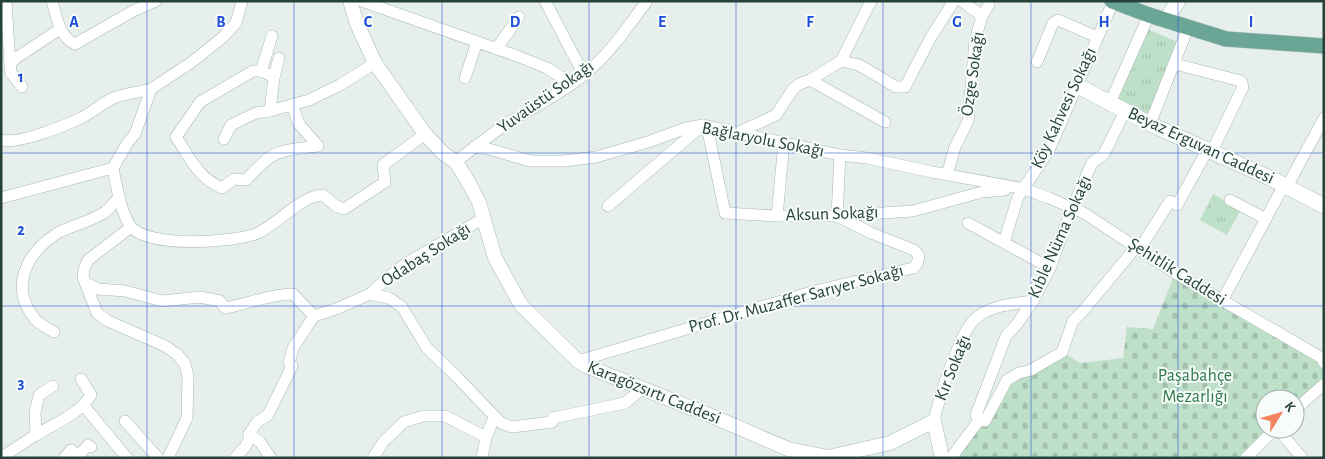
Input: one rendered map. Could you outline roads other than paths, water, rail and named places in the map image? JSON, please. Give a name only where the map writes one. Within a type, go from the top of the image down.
[{"type":"main road","points":[[1113,1],[1149,15],[1226,39],[1324,46]]},
{"type":"main road","points":[[1166,20],[1169,1]]},
{"type":"main road","points":[[1166,20],[1178,1]]},
{"type":"main road","name":"Beyaz Erguvan Caddesi","points":[[1078,86],[1150,124],[1210,150],[1324,206]]},
{"type":"street","points":[[6,1],[10,74],[22,87]]},
{"type":"street","points":[[52,1],[60,28],[69,41],[75,44],[101,31],[133,11],[156,1]]},
{"type":"street","points":[[1,140],[24,138],[52,130],[82,117],[116,97],[151,89],[192,62],[223,37],[236,23],[242,1]]},
{"type":"street","name":"Karagözsırtı Caddesi","points":[[350,1],[357,24],[375,63],[425,134],[444,154],[456,162],[479,202],[496,258],[521,306],[586,366],[644,388],[788,449],[828,457],[869,453],[934,420]]},
{"type":"street","points":[[362,1],[547,68],[572,84]]},
{"type":"street","points":[[545,1],[584,75]]},
{"type":"street","name":"Yuvaüstü Sokağı","points":[[456,162],[474,147],[584,75],[605,55],[647,1]]},
{"type":"street","points":[[739,132],[776,115],[799,84],[810,80],[841,61],[871,1]]},
{"type":"street","points":[[841,61],[859,65],[896,87],[905,86],[931,37],[954,1]]},
{"type":"street","points":[[962,1],[982,16]]},
{"type":"street","name":"Özge Sokağı","points":[[947,174],[955,147],[968,121],[975,40],[982,16],[989,5],[989,1]]},
{"type":"street","name":"Köy Kahvesi Sokağı","points":[[1004,242],[1018,197],[1050,150],[1113,1]]},
{"type":"street","points":[[1110,102],[1149,15]]},
{"type":"street","points":[[496,49],[520,17]]},
{"type":"street","points":[[1037,62],[1053,23],[1058,20],[1097,37]]},
{"type":"street","points":[[10,65],[23,53],[60,28]]},
{"type":"street","points":[[1150,124],[1188,28]]},
{"type":"street","points":[[261,71],[272,36]]},
{"type":"street","points":[[465,78],[476,42]]},
{"type":"street","points":[[270,111],[274,77],[279,58]]},
{"type":"street","points":[[224,139],[232,125],[256,113],[309,100],[340,85],[375,63]]},
{"type":"street","points":[[951,458],[979,420],[985,422],[1007,380],[1019,373],[1031,370],[1062,352],[1073,320],[1137,248],[1170,201],[1177,205],[1210,150],[1243,87],[1241,81],[1175,64]]},
{"type":"street","points":[[274,77],[261,71],[253,71],[200,102],[176,137],[200,174],[208,182],[222,188],[234,179],[246,180],[266,158],[282,150],[318,146],[299,124],[292,105]]},
{"type":"street","points":[[810,80],[885,122]]},
{"type":"street","points":[[151,89],[135,134],[128,142],[113,168],[119,198],[131,227],[138,232],[158,238],[201,242],[235,240],[259,232],[317,195],[323,195],[336,206],[344,209],[385,182],[382,165],[425,134]]},
{"type":"street","name":"Kıble Nüma Sokağı","points":[[979,420],[976,415],[1006,336],[1017,324],[1033,300],[1050,268],[1072,208],[1092,163],[1104,154],[1125,111]]},
{"type":"street","points":[[1222,301],[1284,185],[1290,181],[1324,118]]},
{"type":"street","points":[[608,206],[705,126]]},
{"type":"street","name":"Bağlaryolu Sokağı","points":[[474,147],[489,149],[530,161],[564,161],[596,157],[648,142],[686,128],[705,126],[840,155],[868,158],[1025,189]]},
{"type":"street","name":"Aksun Sokağı","points":[[705,126],[725,213],[777,216],[837,216],[913,211],[982,192],[1025,189]]},
{"type":"street","points":[[777,216],[784,142]]},
{"type":"street","points":[[837,216],[840,155]]},
{"type":"street","points":[[1,198],[113,168]]},
{"type":"street","name":"Şehitlik Caddesi","points":[[1025,189],[1084,213],[1222,301],[1322,358],[1324,363]]},
{"type":"street","points":[[54,332],[36,320],[24,304],[22,286],[25,268],[42,246],[57,234],[105,212],[119,198]]},
{"type":"street","points":[[1230,200],[1266,219]]},
{"type":"street","name":"Prof. Dr. Muzaffer Sarıyer Sokağı","points":[[578,360],[797,296],[913,268],[917,264],[919,256],[914,250],[871,233],[837,216]]},
{"type":"street","name":"Odabaş Sokağı","points":[[314,316],[336,309],[370,294],[388,277],[406,264],[484,218]]},
{"type":"street","points":[[968,223],[1050,268]]},
{"type":"street","points":[[131,227],[88,260],[83,277],[97,313],[108,321],[165,346],[178,355],[185,364],[188,377],[187,418],[168,458]]},
{"type":"street","points":[[86,283],[98,289],[125,291],[162,301],[200,297],[220,301],[225,308],[244,305],[274,296],[293,294],[314,316],[293,348],[288,363],[292,366],[268,415],[257,422],[248,434],[249,440],[235,458]]},
{"type":"street","points":[[370,294],[388,298],[402,307],[427,348],[500,423],[512,427],[552,422],[553,418],[625,403],[644,388]]},
{"type":"street","name":"Kır Sokağı","points":[[934,420],[939,398],[958,348],[974,320],[995,308],[1033,300]]},
{"type":"street","points":[[1,457],[20,452],[36,435],[75,414],[84,406],[91,395],[81,379]]},
{"type":"street","points":[[1305,401],[1324,384]]},
{"type":"street","points":[[36,435],[35,412],[39,395],[53,386]]},
{"type":"street","points":[[84,406],[127,458]]},
{"type":"street","points":[[374,458],[384,441],[404,422],[423,416],[445,416],[486,437]]},
{"type":"street","points":[[482,458],[489,427],[494,418]]},
{"type":"street","points":[[934,420],[942,458]]},
{"type":"street","points":[[125,421],[158,458]]},
{"type":"street","points":[[248,434],[260,442],[271,458]]},
{"type":"street","points":[[1246,458],[1264,439]]},
{"type":"street","points":[[1286,439],[1302,458]]},
{"type":"street","points":[[64,458],[71,450],[75,454],[80,453],[88,445],[91,447]]},
{"type":"park label","name":"Paşabahçe Mezarlığı","points":[[1195,386]]}]
